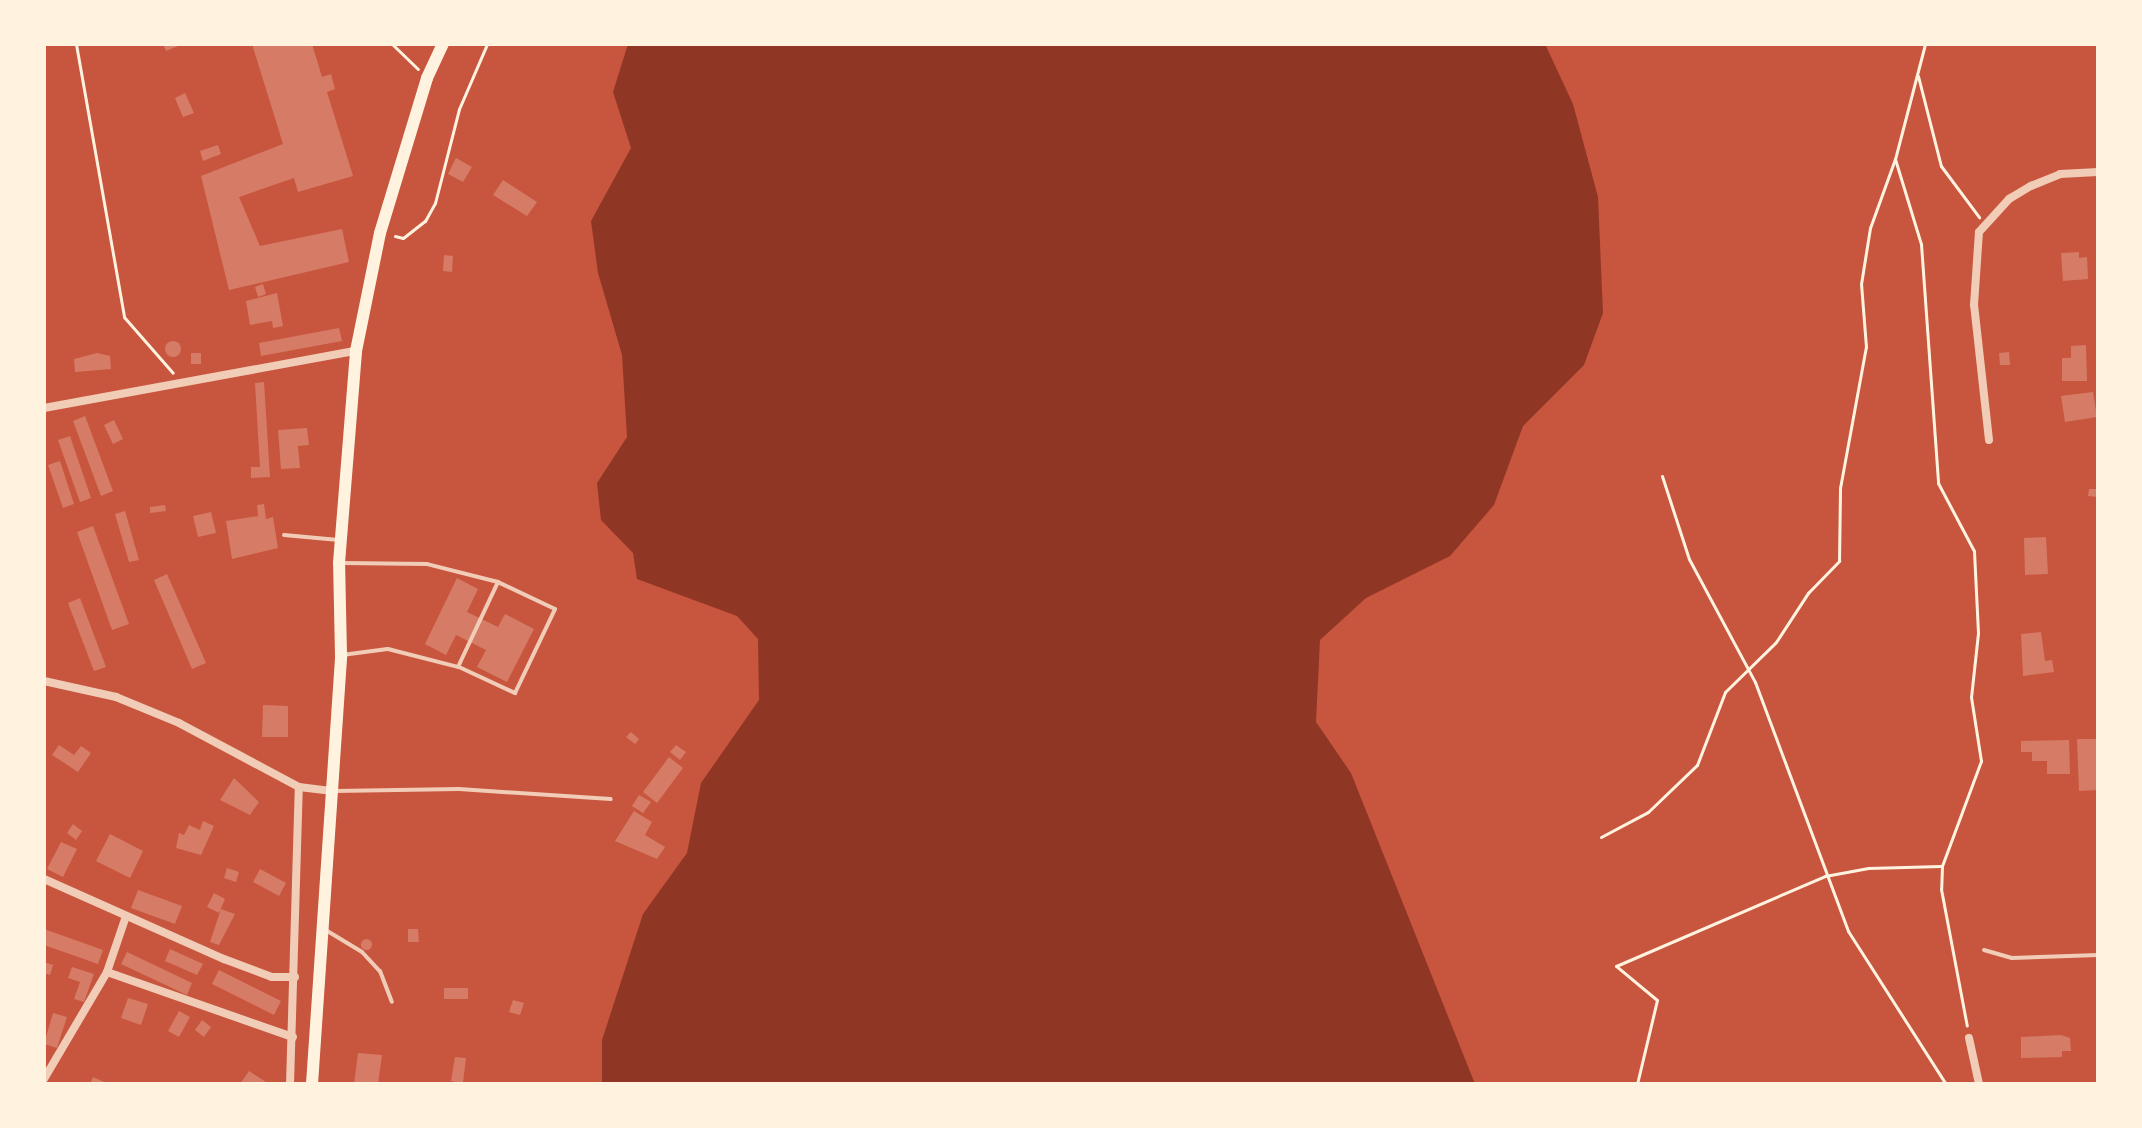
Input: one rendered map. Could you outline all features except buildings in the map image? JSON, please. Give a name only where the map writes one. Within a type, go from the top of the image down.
[{"type":"main road","points":[[312,1084],[341,655],[339,563],[356,351],[380,233],[427,78],[443,44]]},
{"type":"street","points":[[1989,440],[1974,305],[1982,228],[2009,199],[2031,186],[2060,174],[2098,172]]},
{"type":"street","points":[[44,408],[356,351]]},
{"type":"street","points":[[44,681],[116,697],[179,723],[299,787],[333,791]]},
{"type":"street","points":[[290,1084],[299,787]]},
{"type":"street","points":[[44,879],[125,919],[272,977],[295,977]]},
{"type":"street","points":[[44,1079],[107,972],[125,919]]},
{"type":"street","points":[[107,972],[293,1037]]},
{"type":"street","points":[[1969,1038],[1979,1084]]},
{"type":"lane","points":[[284,535],[341,541]]},
{"type":"lane","points":[[339,563],[427,564],[498,582],[555,609],[515,693],[458,667],[388,649],[341,655]]},
{"type":"lane","points":[[458,667],[498,582]]},
{"type":"lane","points":[[333,791],[459,789],[611,799]]},
{"type":"lane","points":[[322,928],[362,952],[389,983],[392,1002]]},
{"type":"lane","points":[[1984,950],[2012,958],[2098,955]]},
{"type":"path","points":[[76,44],[124,317],[185,383]]},
{"type":"path","points":[[392,44],[427,78]]},
{"type":"path","points":[[380,233],[403,238],[425,221],[487,44]]},
{"type":"path","points":[[1601,837],[1648,812],[1697,765],[1725,692],[1749,671],[1839,561],[1840,488],[1866,347],[1861,284],[1870,228],[1895,159],[1925,44]]},
{"type":"path","points":[[1917,73],[1941,166],[1977,211],[1982,228]]},
{"type":"path","points":[[1895,159],[1921,244],[1938,483],[1974,551],[1978,633],[1971,697],[1981,761],[1942,866],[1941,889],[1969,1038]]},
{"type":"path","points":[[1662,476],[1689,559],[1749,671],[1848,931],[1946,1084]]},
{"type":"path","points":[[1637,1084],[1657,1000],[1616,966],[1825,876],[1868,868],[1942,866]]},
{"type":"shaded area","points":[[628,44],[1545,44],[1573,104],[1598,197],[1603,313],[1584,365],[1523,426],[1494,505],[1450,556],[1366,598],[1320,640],[1316,722],[1351,773],[1475,1084],[602,1084],[602,1040],[643,914],[687,853],[701,783],[759,700],[758,639],[737,616],[637,579],[633,553],[601,520],[597,483],[627,437],[622,355],[598,273],[591,221],[631,148],[613,92]]}]
